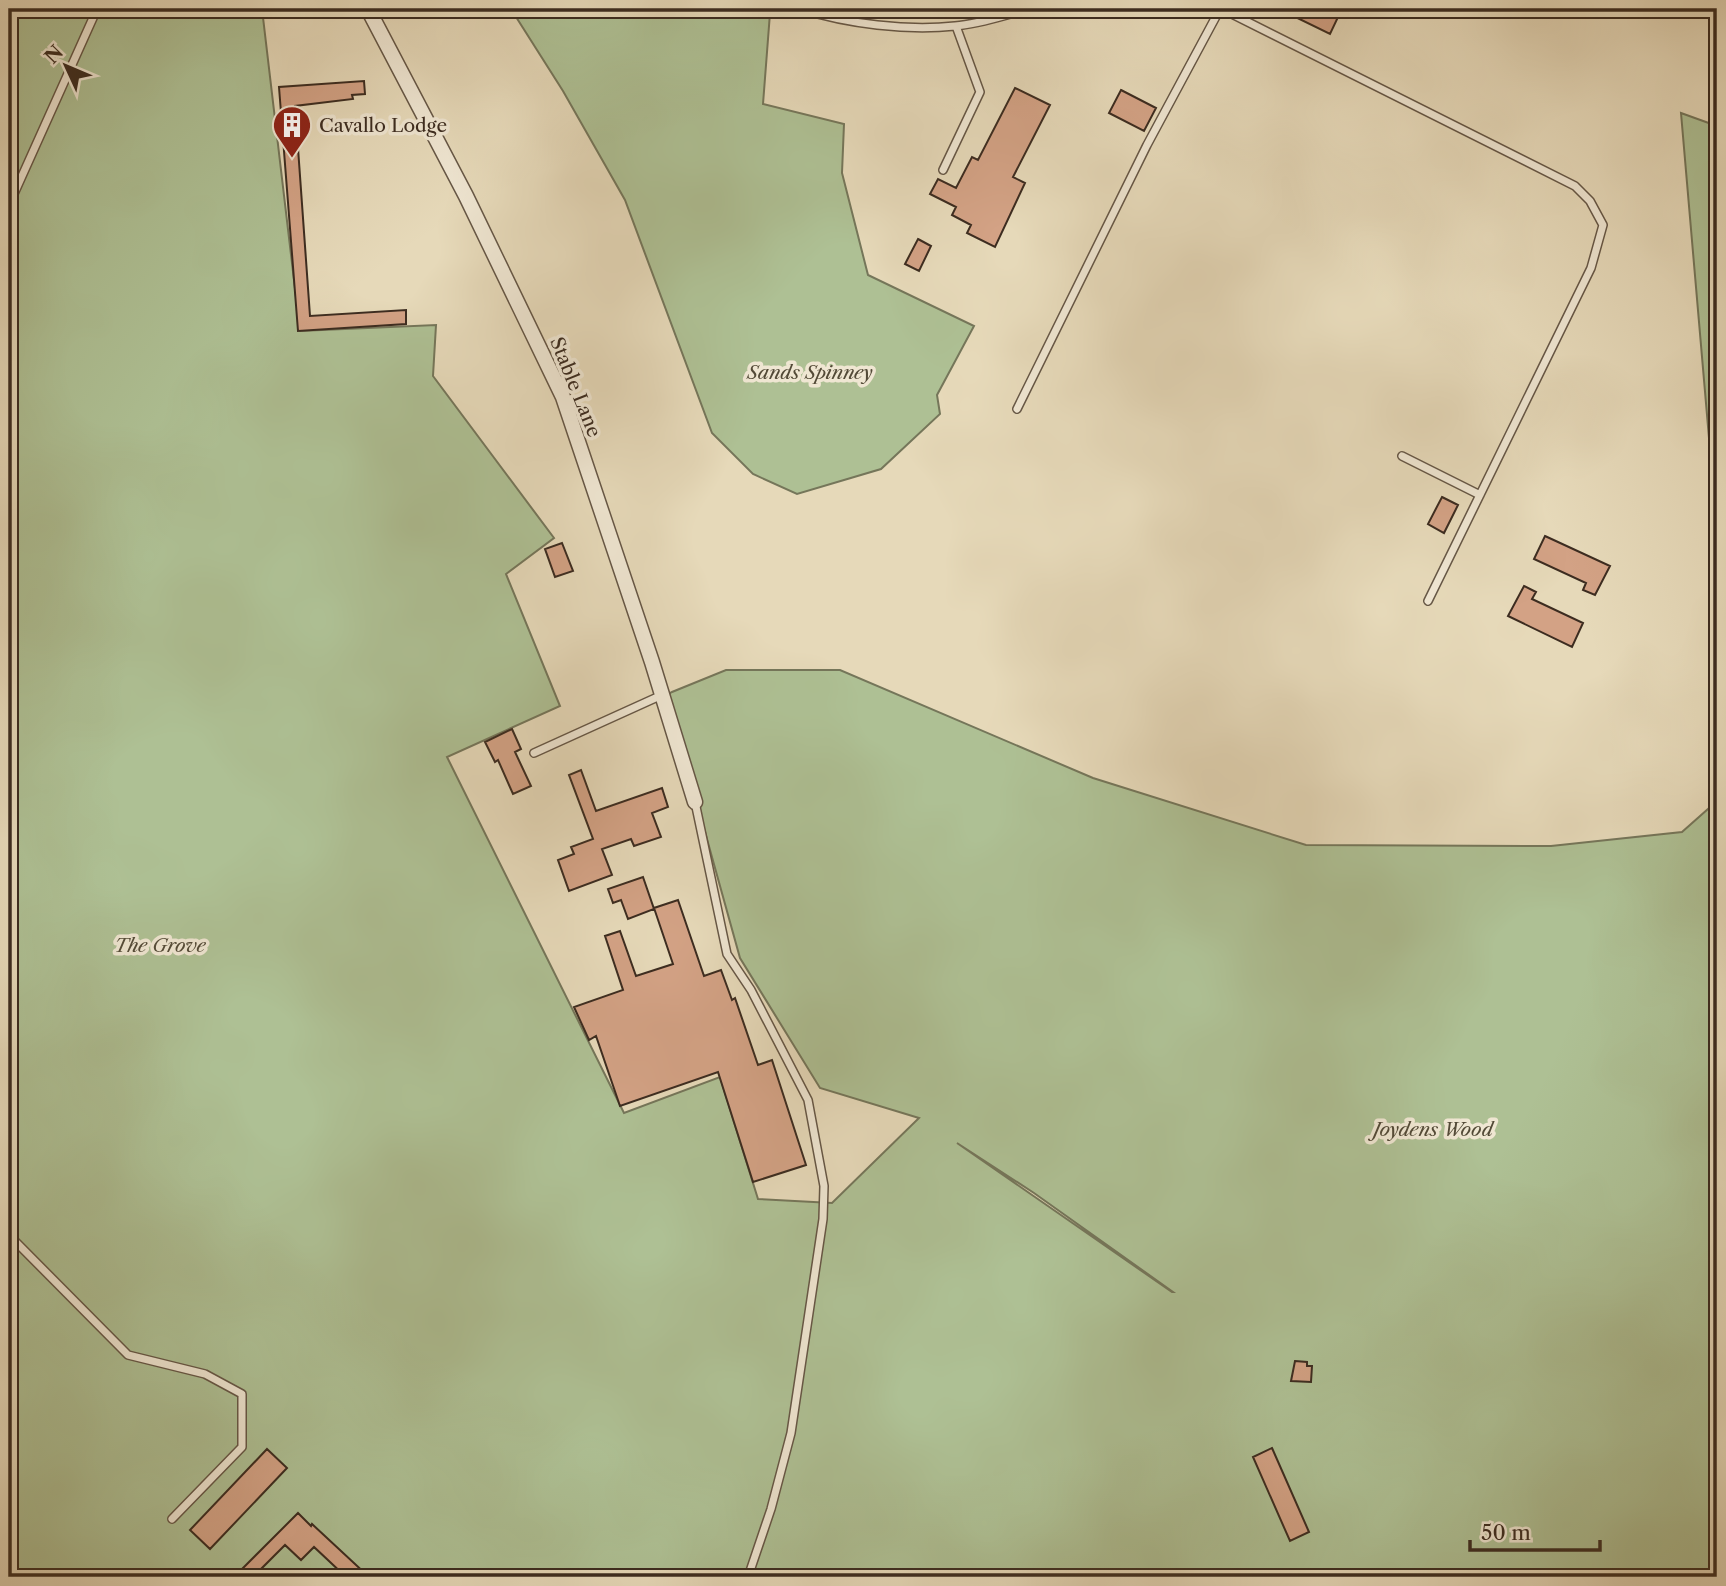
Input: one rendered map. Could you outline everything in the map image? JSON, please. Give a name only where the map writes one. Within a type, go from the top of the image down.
[{"type":"street","name":"Stable Lane","points":[[368,9],[466,195],[563,397],[663,694],[695,802]]},
{"type":"lane","points":[[9,205],[97,9]]},
{"type":"lane","points":[[801,9],[840,19],[881,24],[956,26],[1029,9]]},
{"type":"lane","points":[[1017,409],[1147,145],[1221,9],[1575,186],[1590,201],[1603,225],[1591,268],[1427,601]]},
{"type":"lane","points":[[943,170],[980,92],[956,26]]},
{"type":"lane","points":[[1402,456],[1480,495]]},
{"type":"lane","points":[[534,753],[663,694]]},
{"type":"lane","points":[[695,802],[727,954],[751,990],[808,1100],[824,1186],[823,1219],[791,1433],[771,1509],[748,1577]]},
{"type":"lane","points":[[9,1235],[128,1355],[205,1374],[242,1394],[242,1447],[172,1519]]},
{"type":"green space","points":[[9,9],[262,9],[300,331],[436,325],[433,376],[554,538],[506,574],[560,706],[447,757],[624,1113],[720,1077],[758,1199],[832,1203],[919,1118],[820,1088],[740,958],[667,695],[672,692],[726,670],[840,670],[1093,778],[1306,845],[1551,846],[1682,832],[1717,801],[1717,1577],[9,1577]],"holes":[[[957,1143],[1034,1193],[1173,1292]]]},
{"type":"green space","name":"Sands Spinney","points":[[511,9],[763,9],[770,13],[763,104],[844,124],[842,173],[868,275],[974,326],[937,395],[940,414],[881,469],[797,494],[753,474],[712,433],[625,200],[563,91]]},
{"type":"green space","points":[[1681,113],[1717,126],[1717,531]]},
{"type":"building","points":[[1279,9],[1326,9],[1339,15],[1330,34]]},
{"type":"building","name":"Cavallo Lodge","points":[[364,81],[365,94],[352,95],[353,99],[295,106],[310,316],[406,310],[406,324],[298,331],[279,87]]},
{"type":"building","points":[[1015,88],[1050,105],[1013,177],[1025,183],[995,247],[967,233],[971,225],[952,215],[956,207],[930,194],[938,179],[956,188],[972,157],[978,160]]},
{"type":"building","points":[[1121,90],[1156,108],[1144,131],[1109,113]]},
{"type":"building","points":[[918,239],[931,246],[919,271],[905,264]]},
{"type":"building","points":[[1442,497],[1458,505],[1444,533],[1428,524]]},
{"type":"building","points":[[1545,536],[1610,566],[1595,595],[1583,590],[1586,583],[1534,559]]},
{"type":"building","points":[[562,543],[573,571],[555,577],[545,549]]},
{"type":"building","points":[[1524,586],[1536,592],[1532,599],[1583,623],[1572,647],[1508,616]]},
{"type":"building","points":[[512,729],[521,749],[515,752],[531,786],[513,794],[498,760],[495,762],[485,742]]},
{"type":"building","points":[[581,770],[596,811],[662,788],[668,807],[652,813],[661,837],[634,846],[631,839],[602,849],[612,875],[569,891],[558,860],[574,854],[571,847],[593,839],[569,775]]},
{"type":"building","points":[[643,877],[654,909],[628,919],[621,900],[613,903],[608,889]]},
{"type":"building","points":[[678,900],[704,976],[721,970],[732,1000],[735,998],[758,1065],[772,1060],[806,1165],[753,1182],[718,1072],[620,1106],[596,1036],[589,1040],[574,1007],[623,990],[605,936],[620,931],[636,976],[673,964],[654,908]]},
{"type":"building","points":[[1295,1361],[1307,1362],[1307,1366],[1312,1366],[1311,1382],[1291,1381]]},
{"type":"building","points":[[1272,1448],[1309,1532],[1290,1541],[1253,1457]]},
{"type":"building","points":[[267,1449],[287,1468],[210,1549],[190,1530]]},
{"type":"building","points":[[298,1513],[369,1577],[346,1577],[314,1547],[301,1560],[285,1545],[253,1577],[234,1577]]},
{"type":"place","name":"Cavallo Lodge","points":[[292,159]]},
{"type":"park label","name":"The Grove","points":[[160,945]]},
{"type":"park label","name":"Joydens Wood","points":[[1433,1129]]}]
